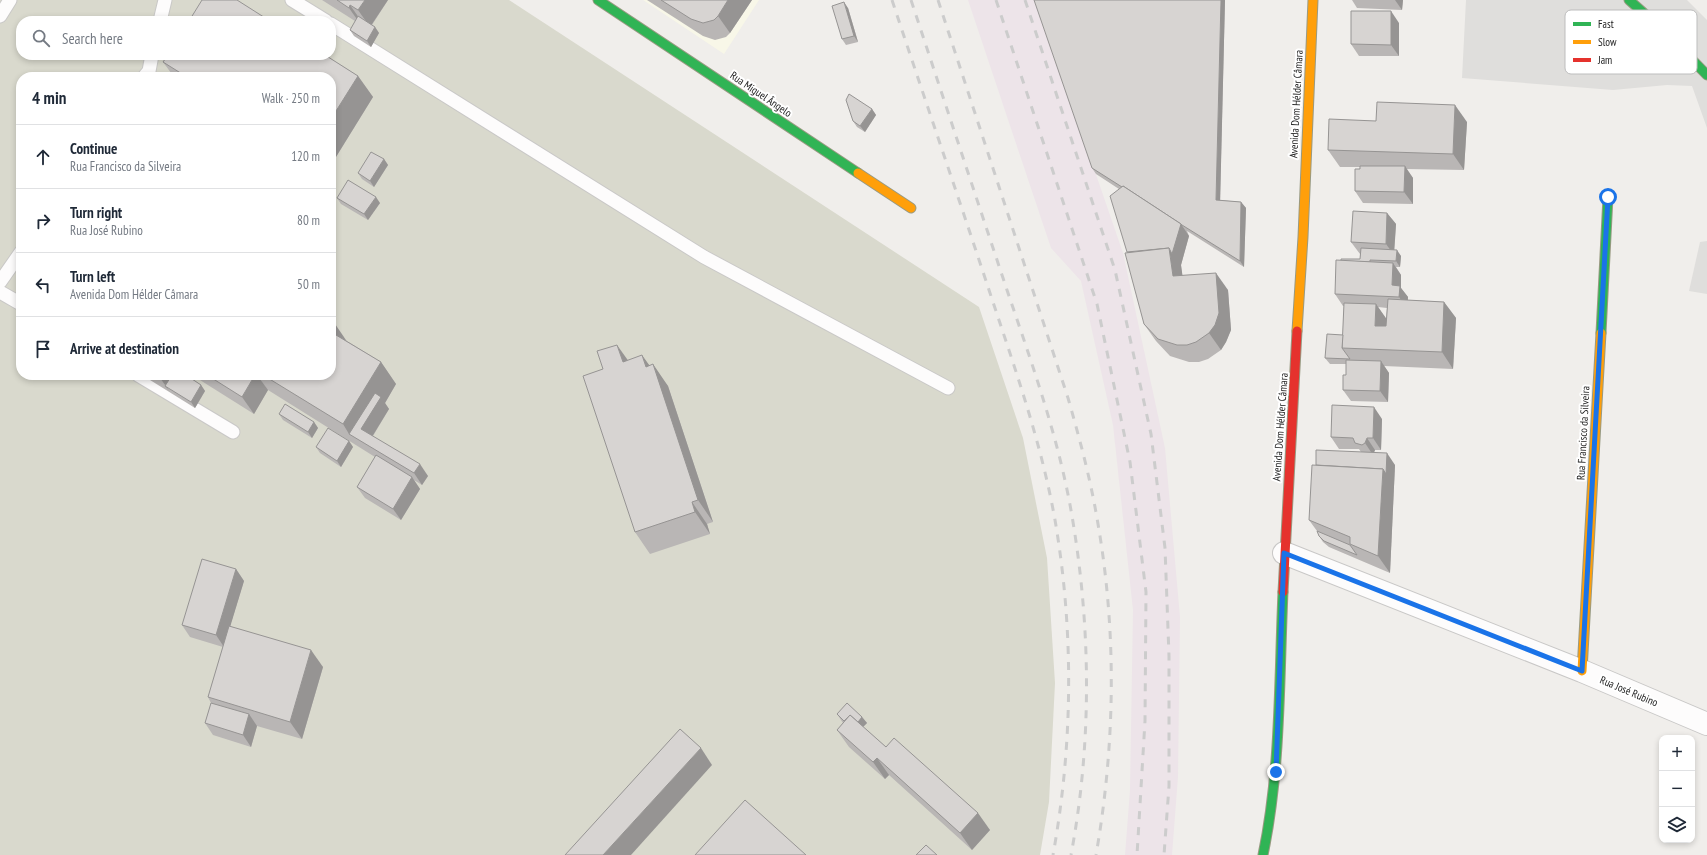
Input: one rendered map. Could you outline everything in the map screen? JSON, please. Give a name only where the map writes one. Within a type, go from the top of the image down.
[{"type":"street","name":"Rua Miguel Ângelo","points":[[598,0],[911,208]]},
{"type":"street","name":"Avenida Dom Hélder Câmara","points":[[1263,855],[1269,827],[1276,772],[1284,553],[1304,236],[1313,0]]},
{"type":"street","points":[[1629,0],[1640,10]]},
{"type":"street","points":[[1697,65],[1707,75]]},
{"type":"street","name":"Rua Francisco da Silveira","points":[[1582,671],[1608,197]]},
{"type":"street","name":"Rua José Rubino","points":[[1284,553],[1582,671],[1707,724]]},
{"type":"lane","points":[[0,16],[10,0]]},
{"type":"lane","points":[[161,16],[166,0]]},
{"type":"lane","points":[[292,0],[318,16]]},
{"type":"lane","points":[[336,27],[704,257],[948,388]]},
{"type":"lane","points":[[148,72],[151,60]]},
{"type":"lane","points":[[0,282],[16,259]]},
{"type":"lane","points":[[0,292],[16,301]]},
{"type":"lane","points":[[146,380],[233,432]]},
{"type":"shaded area","points":[[0,0],[509,0],[979,307],[1023,438],[1047,558],[1055,683],[1049,802],[1040,855],[0,855]]},
{"type":"shaded area","points":[[643,0],[759,0],[724,54]]},
{"type":"shaded area","points":[[968,0],[1036,0],[1123,253],[1165,448],[1180,617],[1178,777],[1172,855],[1125,855],[1130,790],[1133,610],[1113,425],[1081,281],[1051,248]]},
{"type":"shaded area","points":[[1466,0],[1687,0],[1697,10],[1707,20],[1707,128],[1692,86],[1667,85],[1613,90],[1462,78]]},
{"type":"shaded area","points":[[1707,241],[1707,294],[1689,291],[1700,242]]},
{"type":"building","points":[[202,0],[237,0],[262,16],[192,16]]},
{"type":"building","points":[[337,0],[365,0],[358,10],[350,5],[349,8]]},
{"type":"building","points":[[661,0],[728,0],[714,20],[703,23],[691,19]]},
{"type":"building","points":[[1034,0],[1221,0],[1216,200],[1241,202],[1240,261],[1123,186],[1122,187],[1092,168]]},
{"type":"building","points":[[844,2],[854,36],[842,39],[832,6]]},
{"type":"building","points":[[1351,11],[1391,11],[1391,45],[1351,44]]},
{"type":"building","points":[[358,16],[375,27],[367,41],[350,30]]},
{"type":"building","points":[[164,60],[333,60],[358,76],[336,111],[336,72],[179,72],[163,62]]},
{"type":"building","points":[[849,94],[872,109],[860,126],[853,121],[846,100]]},
{"type":"building","points":[[1377,102],[1455,105],[1453,154],[1328,150],[1329,119],[1376,121]]},
{"type":"building","points":[[371,152],[384,159],[370,181],[358,173]]},
{"type":"building","points":[[1360,166],[1405,166],[1404,192],[1355,191],[1355,169],[1360,169]]},
{"type":"building","points":[[348,180],[376,197],[364,214],[337,198]]},
{"type":"building","points":[[1123,186],[1181,224],[1172,254],[1169,248],[1127,252],[1110,196]]},
{"type":"building","points":[[1353,211],[1387,213],[1386,244],[1351,242]]},
{"type":"building","points":[[1169,248],[1173,276],[1216,273],[1219,313],[1215,325],[1209,333],[1196,342],[1187,345],[1177,345],[1158,339],[1144,324],[1125,253]]},
{"type":"building","points":[[1361,248],[1397,250],[1396,261],[1341,261],[1341,259],[1360,259]]},
{"type":"building","points":[[1336,260],[1393,263],[1392,285],[1400,286],[1399,297],[1335,294]]},
{"type":"building","points":[[1388,299],[1444,302],[1442,352],[1342,348],[1344,303],[1376,304],[1375,326],[1386,326]]},
{"type":"building","points":[[1327,334],[1343,335],[1342,348],[1350,359],[1325,358]]},
{"type":"building","points":[[336,335],[381,362],[343,424],[271,380],[336,380]]},
{"type":"building","points":[[617,345],[623,362],[642,355],[646,367],[653,364],[698,500],[692,502],[695,512],[635,532],[583,376],[603,369],[597,351]]},
{"type":"building","points":[[1346,360],[1381,361],[1380,391],[1343,390],[1343,375],[1346,375]]},
{"type":"building","points":[[169,380],[194,380],[201,385],[191,402],[165,386]]},
{"type":"building","points":[[215,380],[252,380],[242,397]]},
{"type":"building","points":[[375,393],[381,397],[361,429],[420,464],[414,473],[349,434]]},
{"type":"building","points":[[285,404],[314,422],[308,432],[279,414]]},
{"type":"building","points":[[1332,405],[1374,407],[1373,438],[1367,438],[1365,443],[1362,445],[1355,443],[1353,438],[1331,437]]},
{"type":"building","points":[[328,428],[349,441],[337,461],[316,447]]},
{"type":"building","points":[[1316,450],[1387,453],[1386,474],[1383,469],[1316,465]]},
{"type":"building","points":[[376,455],[412,477],[393,509],[357,487]]},
{"type":"building","points":[[1312,465],[1383,469],[1378,556],[1350,544],[1350,537],[1309,520]]},
{"type":"building","points":[[1317,531],[1350,545],[1357,555],[1324,541],[1319,536]]},
{"type":"building","points":[[202,559],[236,569],[216,635],[182,625]]},
{"type":"building","points":[[229,626],[311,650],[290,722],[208,697]]},
{"type":"building","points":[[211,703],[249,714],[243,735],[205,723]]},
{"type":"building","points":[[847,703],[862,717],[858,722],[850,715],[844,721],[837,714]]},
{"type":"building","points":[[850,715],[886,747],[894,738],[978,813],[960,833],[877,758],[873,762],[837,730]]},
{"type":"building","points":[[680,729],[701,748],[603,855],[565,855]]},
{"type":"building","points":[[745,800],[806,855],[695,855]]},
{"type":"building","points":[[926,845],[937,855],[916,855]]},
{"type":"railway","points":[[892,0],[1026,404],[1035,433],[1055,520],[1066,604],[1069,688],[1060,813],[1053,855]]},
{"type":"railway","points":[[911,0],[1044,402],[1060,459],[1072,516],[1083,600],[1086,643],[1086,728],[1083,771],[1071,855]]},
{"type":"railway","points":[[938,0],[1068,398],[1085,461],[1095,508],[1104,565],[1111,648],[1110,731],[1107,773],[1096,855]]},
{"type":"railway","points":[[996,0],[1097,304],[1130,462],[1146,592],[1145,721],[1137,855]]},
{"type":"railway","points":[[1025,0],[1115,270],[1151,434],[1165,548],[1169,656],[1169,786],[1164,855]]},
{"type":"traffic: fast","points":[[598,0],[858,173]]},
{"type":"traffic: fast","points":[[1629,0],[1640,10]]},
{"type":"traffic: fast","points":[[1697,65],[1707,75]]},
{"type":"traffic: fast","points":[[1601,333],[1608,197]]},
{"type":"traffic: fast","points":[[1263,855],[1269,823],[1276,757],[1283,592]]},
{"type":"traffic: slow","points":[[1297,331],[1303,237],[1313,0]]},
{"type":"traffic: slow","points":[[858,173],[911,208]]},
{"type":"traffic: slow","points":[[1582,671],[1601,333]]},
{"type":"traffic: jam","points":[[1283,592],[1297,331]]},
{"type":"route","points":[[1276,772],[1284,553],[1582,671],[1608,197]]}]
